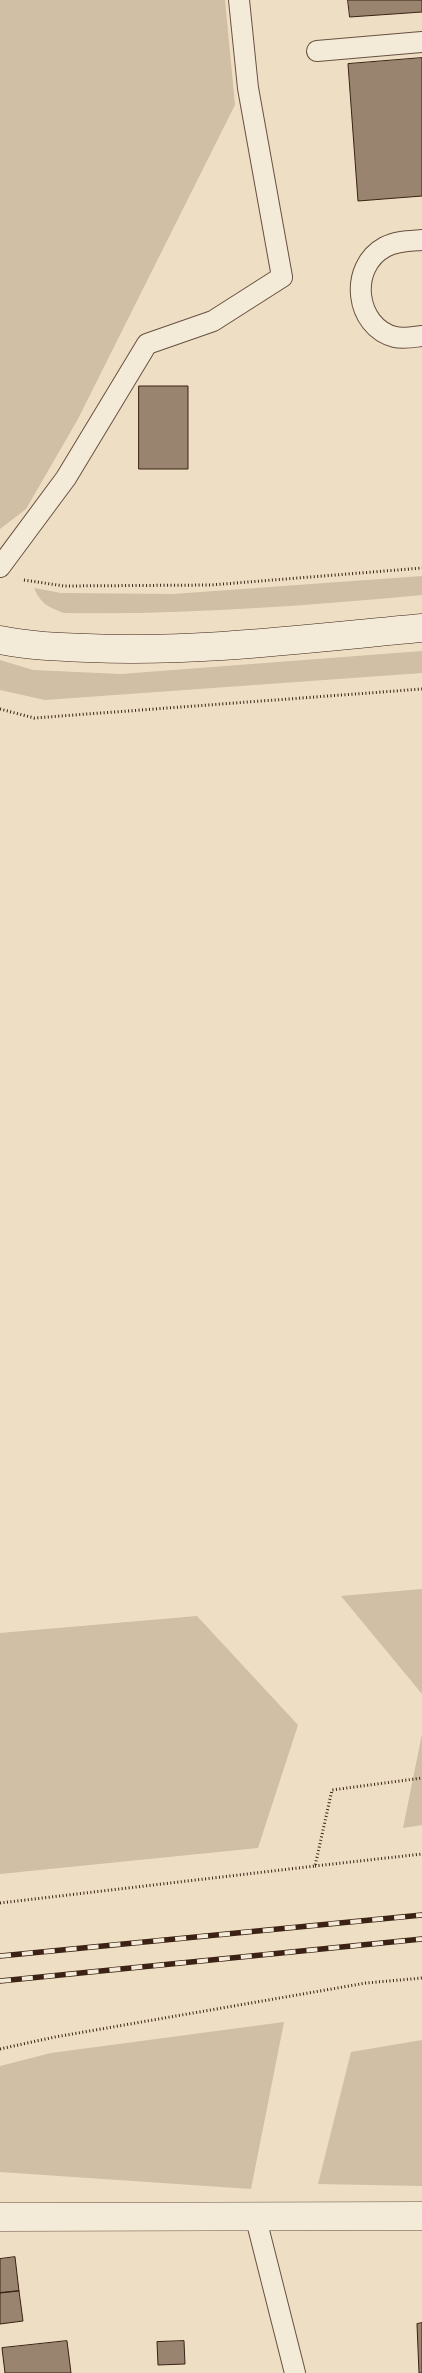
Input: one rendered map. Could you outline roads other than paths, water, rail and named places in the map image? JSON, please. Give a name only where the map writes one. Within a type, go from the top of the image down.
[{"type":"street","points":[[0,640],[28,646],[127,650],[211,648],[422,628]]},
{"type":"street","points":[[0,2217],[422,2216]]},
{"type":"lane","points":[[0,567],[66,478],[147,344],[213,321],[282,277],[248,88],[239,0]]},
{"type":"lane","points":[[317,50],[422,42]]},
{"type":"lane","points":[[422,240],[399,242],[384,248],[371,258],[363,273],[360,289],[362,305],[370,320],[382,331],[396,338],[422,336]]},
{"type":"lane","points":[[255,2215],[295,2373]]},
{"type":"railway","points":[[0,1956],[422,1915]]},
{"type":"railway","points":[[0,1981],[422,1939]]}]
